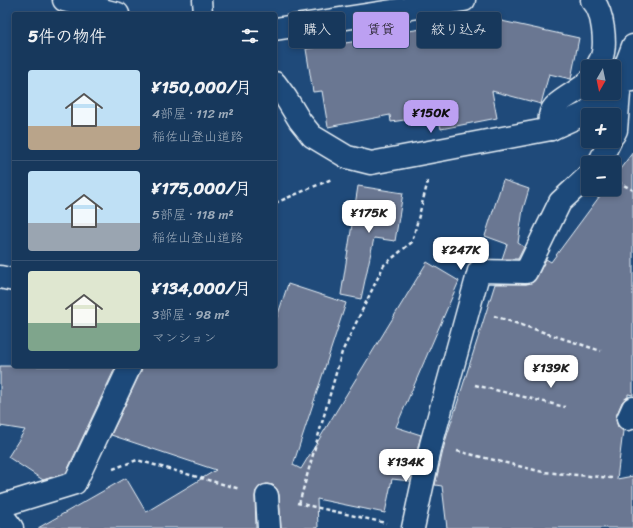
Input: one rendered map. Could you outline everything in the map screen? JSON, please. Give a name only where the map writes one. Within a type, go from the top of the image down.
[{"type":"street","points":[[64,0],[110,12]]},
{"type":"street","points":[[277,29],[464,0]]},
{"type":"street","points":[[592,0],[599,11],[604,43],[601,60]]},
{"type":"street","points":[[621,77],[633,46]]},
{"type":"street","points":[[277,86],[300,121],[312,136],[347,157],[371,163],[551,129],[586,113],[601,100]]},
{"type":"street","points":[[551,129],[549,117],[555,106],[581,89]]},
{"type":"street","points":[[413,528],[431,445],[479,271],[526,272],[560,202],[581,182]]},
{"type":"street","points":[[0,277],[12,280]]},
{"type":"street","points":[[0,506],[75,483],[129,368]]},
{"type":"street","points":[[267,496],[269,528]]},
{"type":"street","points":[[0,512],[12,528]]},
{"type":"lane","points":[[202,0],[204,12]]},
{"type":"path","points":[[299,504],[342,352],[384,265],[412,242],[435,151]]},
{"type":"path","points":[[277,202],[371,163]]},
{"type":"path","points":[[621,184],[633,190]]},
{"type":"path","points":[[469,307],[601,351]]},
{"type":"path","points":[[450,378],[565,407]]},
{"type":"path","points":[[431,445],[543,472],[612,478]]},
{"type":"building","points":[[501,21],[579,38],[571,79],[549,74],[541,104],[492,91],[497,118],[441,129],[438,115],[391,122],[390,115],[328,127],[322,91],[313,92],[306,49],[345,48],[345,43],[353,42],[353,48],[409,48],[409,31],[417,30],[417,48],[501,48]]},
{"type":"building","points":[[633,152],[633,395],[628,394],[628,397],[622,402],[616,420],[618,427],[623,431],[617,479],[633,476],[633,528],[447,528],[442,486],[435,485],[445,442],[495,284],[526,284],[533,282],[546,259],[551,262],[600,196],[621,196],[621,168]]},
{"type":"building","points":[[503,180],[529,189],[523,209],[518,243],[524,247],[518,259],[502,259],[507,244],[485,236]]},
{"type":"building","points":[[358,186],[403,193],[395,241],[374,238],[361,299],[341,295]]},
{"type":"building","points":[[427,262],[459,281],[396,427],[421,435],[410,481],[392,479],[385,513],[317,499],[318,528],[281,528],[279,495],[277,489],[273,485],[267,484],[260,486],[256,491],[256,528],[38,528],[126,478],[146,512],[216,470],[111,435],[142,368],[277,368],[277,317],[288,284],[346,303],[293,465],[301,469]]},
{"type":"building","points":[[0,366],[12,366],[12,368],[115,368],[66,473],[43,480],[8,457],[25,430],[0,426]]}]
